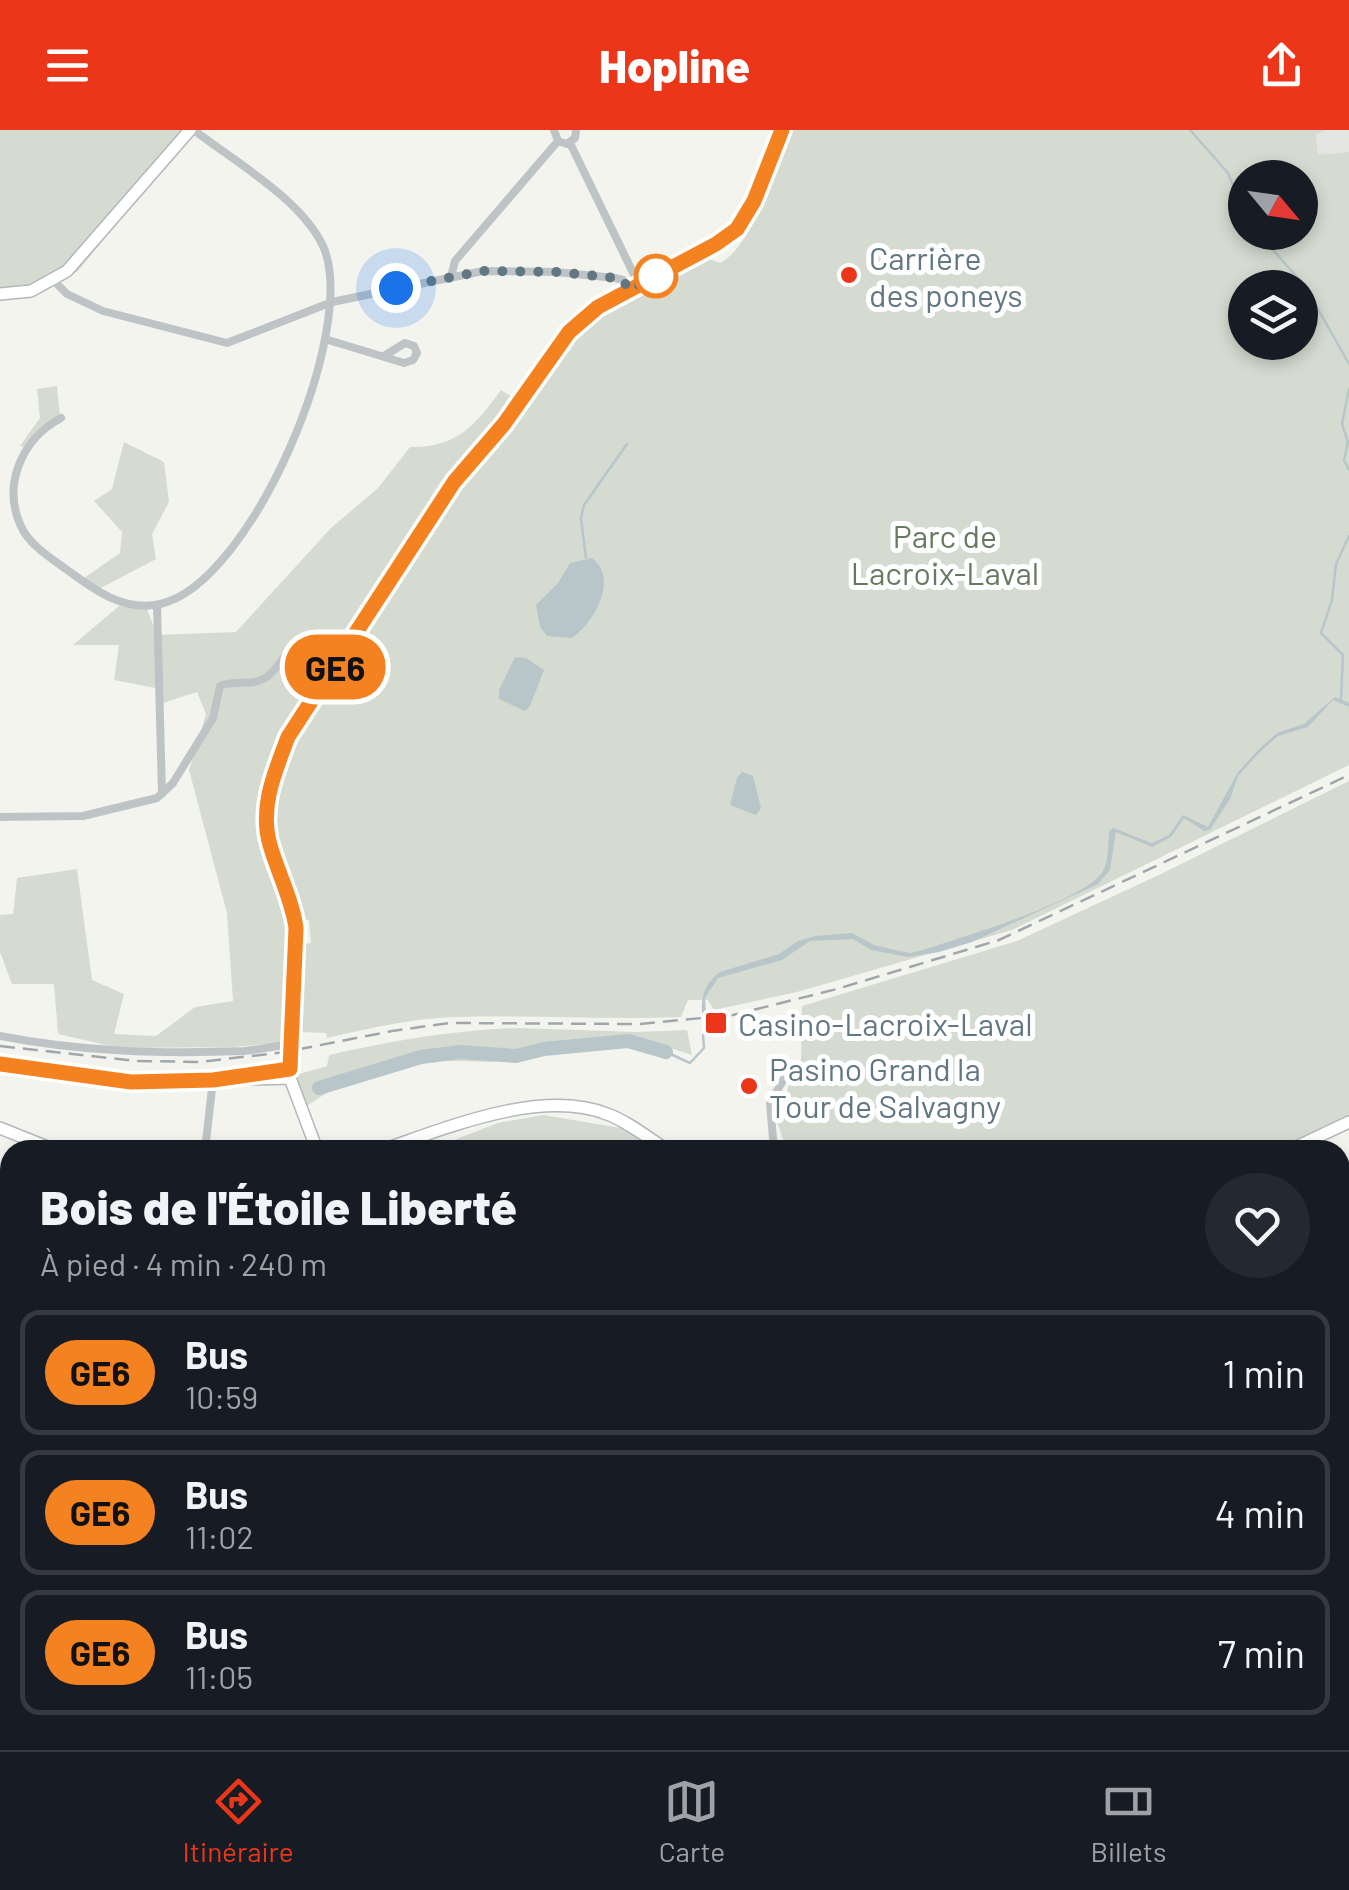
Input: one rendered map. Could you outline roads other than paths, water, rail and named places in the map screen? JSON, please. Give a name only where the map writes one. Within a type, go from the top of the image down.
[{"type":"street","points":[[0,294],[31,290],[54,281],[76,262],[192,130],[308,220],[328,262],[332,302],[300,424],[246,528],[198,587],[157,605],[118,602],[92,588],[32,542],[14,510],[12,488],[19,459],[42,428],[62,418]]},
{"type":"street","points":[[554,130],[558,142]]},
{"type":"street","points":[[558,142],[570,143],[576,138],[576,130]]},
{"type":"street","points":[[313,1140],[290,1074],[294,912],[268,841],[266,810],[272,778],[288,737],[454,482],[504,424],[569,332],[598,307],[737,229],[754,201],[782,130]]},
{"type":"street","points":[[451,277],[456,261],[558,142]]},
{"type":"street","points":[[570,143],[634,287]]},
{"type":"street","points":[[54,281],[67,294],[103,311],[227,343],[332,302],[483,271],[616,278],[634,287]]},
{"type":"street","points":[[325,339],[384,356]]},
{"type":"street","points":[[0,514],[14,510]]},
{"type":"street","points":[[157,605],[162,794]]},
{"type":"street","points":[[0,818],[83,816],[118,810],[162,794],[173,783],[213,718],[220,686],[263,680],[280,666],[290,650],[305,643],[321,657],[321,669],[308,701],[312,703]]},
{"type":"street","points":[[0,1036],[53,1047],[121,1051],[248,1050],[291,1044]]},
{"type":"street","points":[[0,1064],[131,1082],[290,1074]]},
{"type":"street","points":[[773,1140],[770,1103],[789,1070]]},
{"type":"street","points":[[206,1140],[213,1080]]},
{"type":"street","points":[[414,1140],[485,1118],[559,1105],[607,1114],[651,1140]]},
{"type":"street","points":[[1311,1140],[1349,1122]]},
{"type":"street","points":[[0,1128],[29,1140]]},
{"type":"waterway","points":[[1190,130],[1228,173]]},
{"type":"waterway","points":[[1273,250],[1305,286],[1349,364]]},
{"type":"waterway","points":[[1349,389],[1342,424],[1348,442],[1344,460],[1349,470]]},
{"type":"waterway","points":[[586,558],[581,518],[584,505],[627,444]]},
{"type":"waterway","points":[[1341,699],[1343,655],[1321,633],[1332,600],[1336,564],[1349,536]]},
{"type":"waterway","points":[[666,1052],[690,1063],[704,1048],[703,1035]]},
{"type":"waterway","points":[[319,1088],[421,1057],[460,1052],[516,1056],[544,1049],[628,1041],[666,1052]]},
{"type":"railway","points":[[0,1046],[137,1061],[200,1062],[285,1052],[449,1023],[640,1024],[733,1015],[837,989],[999,940],[1349,775]]},
{"type":"place","name":"Carrière des poneys","points":[[849,275]]},
{"type":"place","name":"Casino-Lacroix-Laval","points":[[716,1023]]},
{"type":"place","name":"Pasino Grand la Tour de Salvagny","points":[[749,1086]]},
{"type":"park label","name":"Parc de Lacroix-Laval","points":[[945,554]]}]
